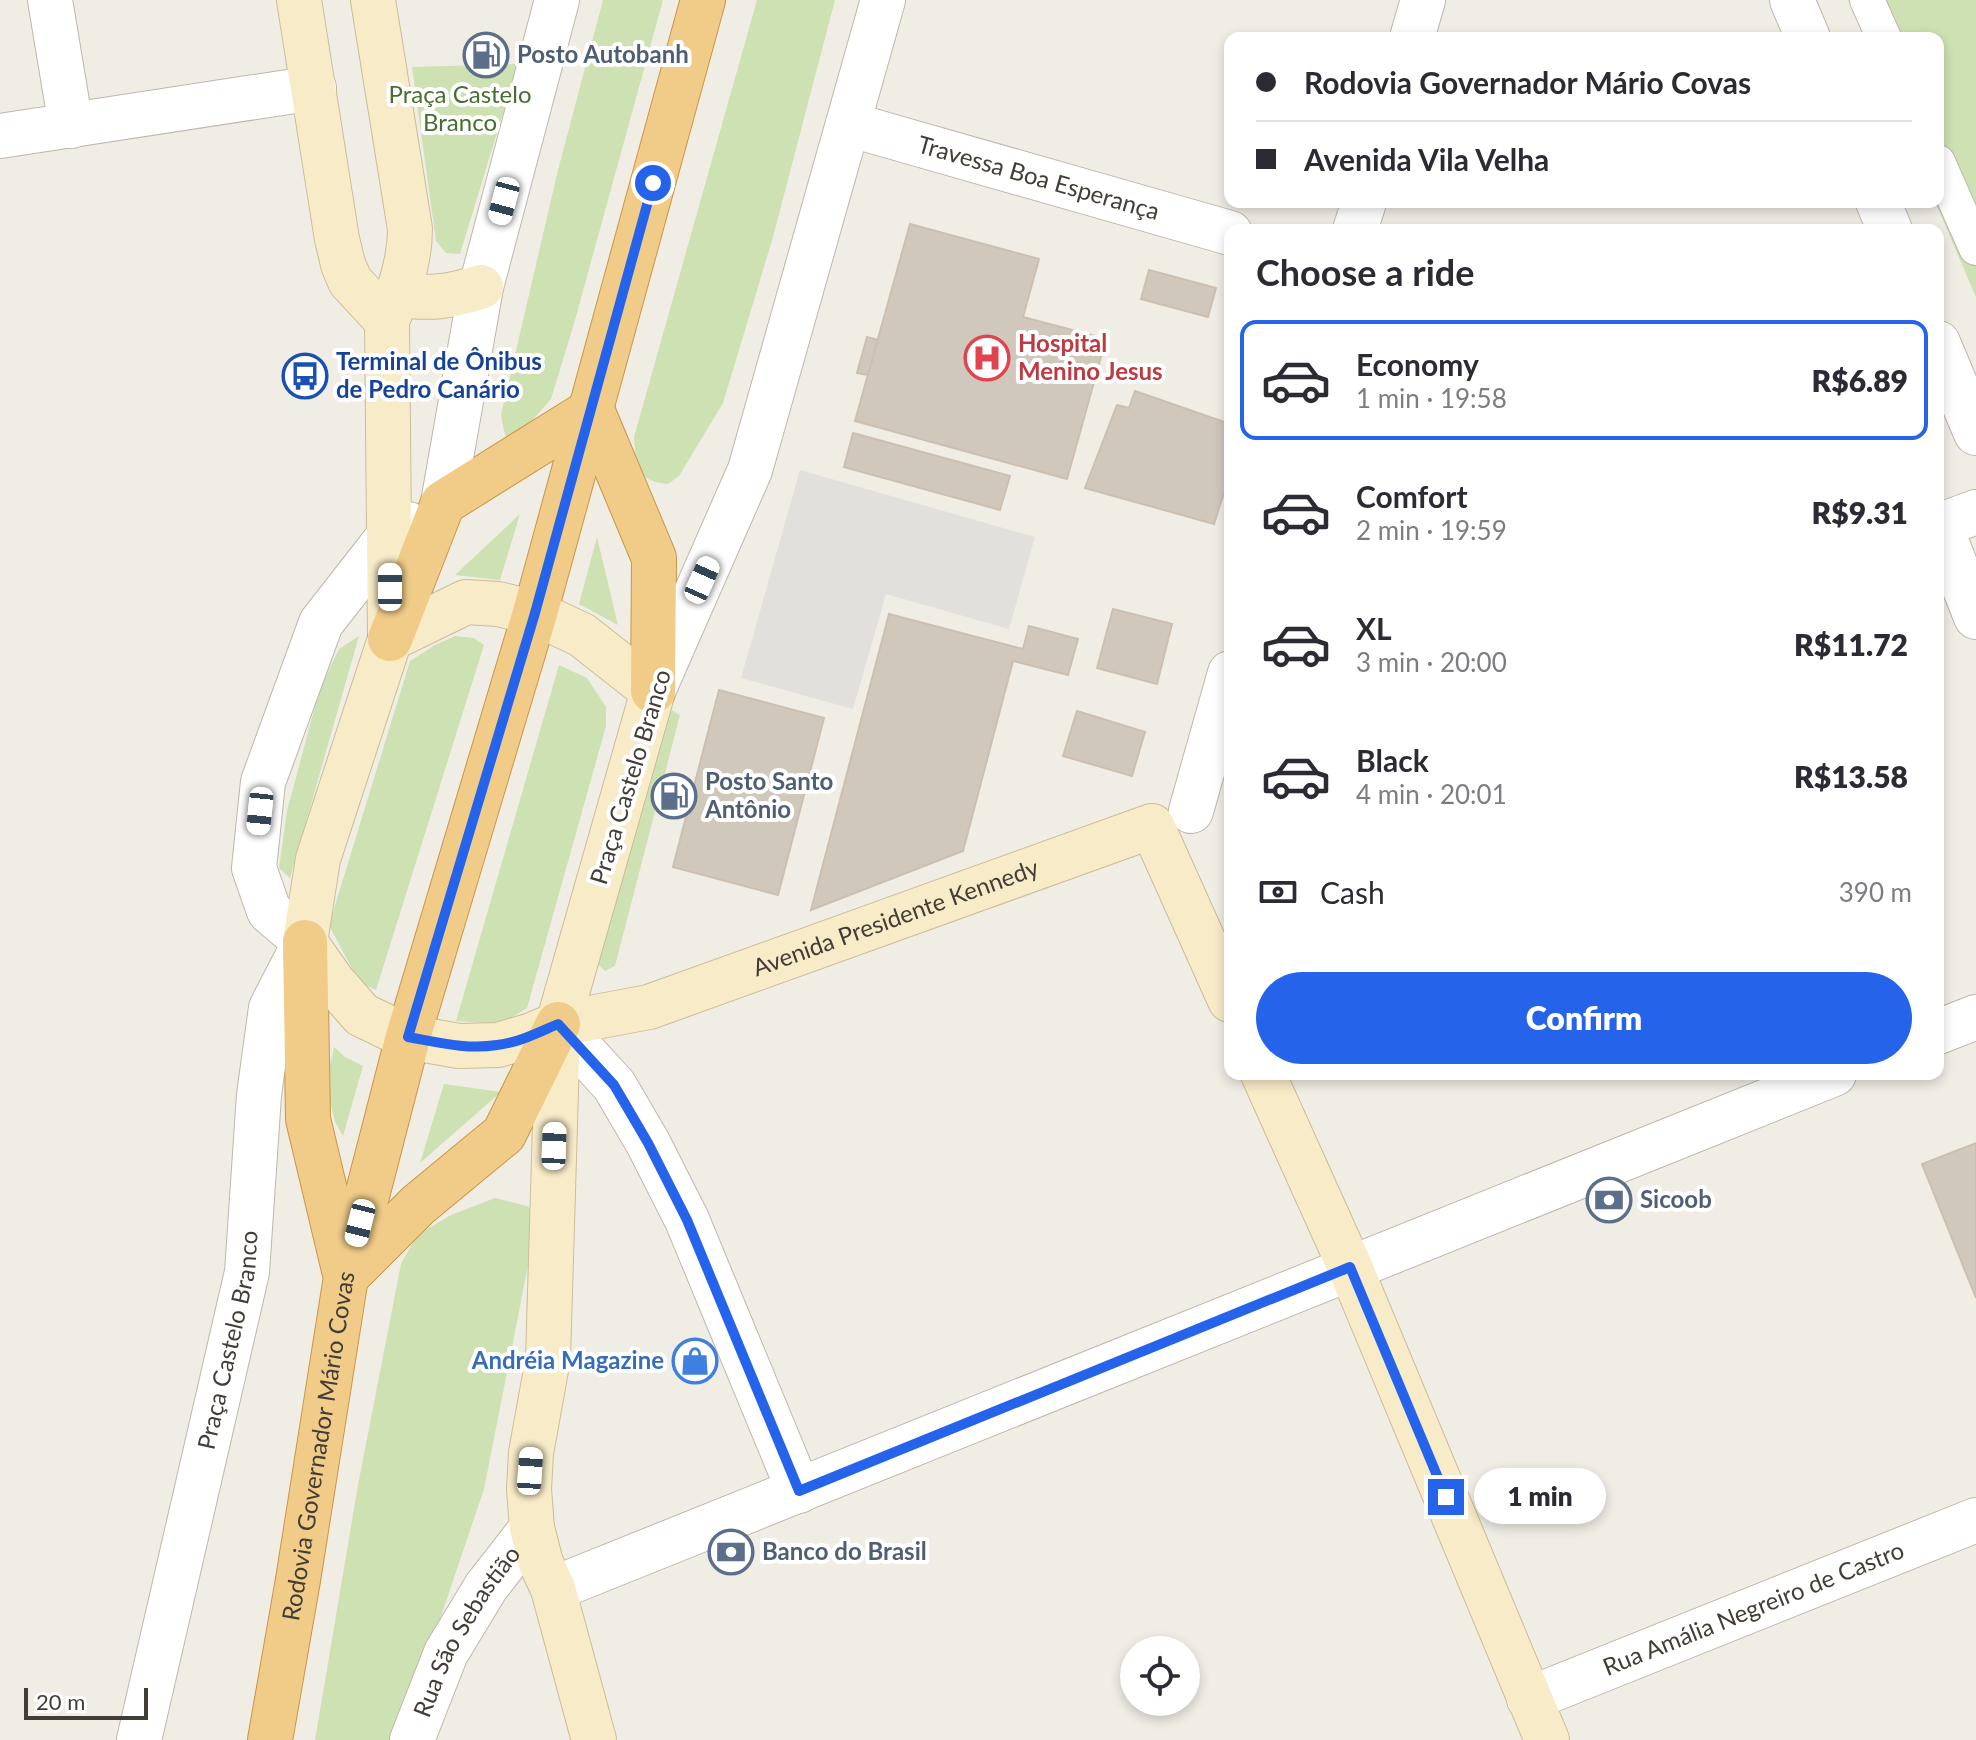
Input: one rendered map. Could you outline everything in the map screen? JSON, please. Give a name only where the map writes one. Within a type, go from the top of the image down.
[{"type":"highway","name":"Rodovia Governador Mário Covas","points":[[270,1740],[346,1277],[408,1037],[535,613],[703,0]]},
{"type":"highway","points":[[390,639],[443,503],[592,410],[654,558],[653,691]]},
{"type":"highway","points":[[305,942],[308,1119],[346,1277]]},
{"type":"highway","points":[[346,1277],[418,1205],[504,1134],[558,1024]]},
{"type":"main road","points":[[299,0],[337,239],[350,281],[392,308],[481,287]]},
{"type":"main road","name":"Praça Castelo Branco","points":[[305,942],[318,859],[390,639],[392,308],[410,249],[410,229],[373,0]]},
{"type":"main road","points":[[390,639],[466,602],[498,604],[535,613],[582,635],[653,691]]},
{"type":"main road","name":"Praça Castelo Branco","points":[[594,1740],[553,1589],[541,1563],[532,1528],[529,1489],[531,1453],[548,1359],[558,1024],[653,691]]},
{"type":"main road","points":[[1191,811],[1224,971]]},
{"type":"main road","name":"Avenida Presidente Kennedy","points":[[305,942],[333,982],[362,1015],[408,1037],[459,1046],[498,1045],[558,1024],[649,1007],[1191,811]]},
{"type":"main road","points":[[1266,1080],[1350,1267],[1547,1740]]},
{"type":"street","points":[[50,0],[71,126]]},
{"type":"street","points":[[305,942],[269,911],[254,868],[263,782],[321,623],[389,536],[443,503],[481,287],[557,0]]},
{"type":"street","name":"Praça Castelo Branco","points":[[653,691],[750,470],[883,0]]},
{"type":"street","points":[[1414,32],[1423,0]]},
{"type":"street","points":[[1792,0],[1805,32]]},
{"type":"street","points":[[1867,0],[1881,32]]},
{"type":"street","points":[[0,136],[314,88]]},
{"type":"street","name":"Travessa Boa Esperança","points":[[848,124],[1224,231]]},
{"type":"street","points":[[1944,176],[1976,248]]},
{"type":"street","points":[[1944,357],[1976,433]]},
{"type":"street","points":[[1951,521],[1976,617]]},
{"type":"street","points":[[1191,811],[1224,694]]},
{"type":"street","name":"Praça Castelo Branco","points":[[139,1740],[247,1272],[259,1095],[271,1008],[305,942]]},
{"type":"street","points":[[1944,1030],[1976,1017]]},
{"type":"street","points":[[558,1024],[614,1085],[648,1143],[687,1220],[799,1491]]},
{"type":"street","points":[[553,1589],[1819,1080]]},
{"type":"street","name":"Rua Amália Negreiro de Castro","points":[[1529,1699],[1976,1520]]},
{"type":"street","name":"Rua São Sebastião","points":[[412,1740],[446,1653],[486,1587],[532,1528]]},
{"type":"green space","name":"Praça Castelo Branco","points":[[603,0],[663,0],[551,399],[515,440],[505,435],[501,415],[558,170]]},
{"type":"green space","points":[[757,0],[835,0],[773,237],[723,403],[679,476],[668,484],[657,482],[639,470],[634,437]]},
{"type":"green space","points":[[1848,0],[1976,0],[1976,297],[1938,208],[1944,208],[1944,32],[1861,32]]},
{"type":"green space","name":"Praça Castelo Branco","points":[[518,64],[460,254],[446,253],[436,241],[412,67]]},
{"type":"green space","points":[[520,514],[500,580],[455,575]]},
{"type":"green space","points":[[597,537],[618,625],[579,604]]},
{"type":"green space","points":[[359,636],[290,878],[279,868],[287,811],[320,688],[339,649]]},
{"type":"green space","points":[[455,636],[474,638],[484,645],[376,990],[359,982],[329,925],[410,661]]},
{"type":"green space","points":[[559,665],[587,678],[606,707],[606,726],[527,1008],[501,1024],[456,1021]]},
{"type":"green space","points":[[671,710],[680,715],[615,966],[605,971],[596,962],[659,714]]},
{"type":"green space","points":[[334,1047],[363,1066],[343,1136],[335,1122],[326,1085]]},
{"type":"green space","points":[[444,1084],[501,1092],[420,1163]]},
{"type":"green space","points":[[495,1198],[527,1206],[538,1215],[484,1489],[435,1634],[391,1740],[315,1740],[358,1485],[401,1264],[417,1235],[451,1215]]},
{"type":"shaded area","points":[[800,470],[1035,537],[1009,629],[886,594],[853,709],[741,678]]},
{"type":"building","name":"Hospital Menino Jesus","points":[[910,224],[1039,259],[1023,317],[1106,339],[1067,479],[855,421]]},
{"type":"building","points":[[1149,270],[1216,288],[1208,317],[1141,299]]},
{"type":"building","points":[[867,337],[878,340],[868,375],[857,373]]},
{"type":"building","points":[[1135,391],[1224,422],[1224,493],[1214,524],[1085,488],[1117,405],[1129,408]]},
{"type":"building","points":[[853,433],[1010,476],[1000,510],[844,467]]},
{"type":"building","points":[[1113,609],[1172,624],[1157,684],[1097,668]]},
{"type":"building","points":[[889,614],[1023,649],[1029,626],[1078,639],[1068,675],[1013,661],[963,851],[811,910]]},
{"type":"building","points":[[719,690],[824,718],[778,895],[673,867]]},
{"type":"building","points":[[1077,711],[1145,732],[1132,776],[1063,756]]},
{"type":"building","points":[[1976,1143],[1976,1298],[1922,1164]]},
{"type":"place","name":"Posto Autobanh","points":[[486,55]]},
{"type":"place","name":"Hospital Menino Jesus","points":[[987,358]]},
{"type":"place","name":"Terminal de Ônibus de Pedro Canário","points":[[305,376]]},
{"type":"place","name":"Posto Santo Antônio","points":[[674,796]]},
{"type":"place","name":"Sicoob","points":[[1609,1200]]},
{"type":"place","name":"Andréia Magazine","points":[[695,1361]]},
{"type":"place","name":"Banco do Brasil","points":[[731,1552]]},
{"type":"route","points":[[653,183],[535,613],[408,1037],[459,1046],[498,1045],[558,1024],[614,1085],[687,1220],[799,1491],[1350,1267],[1446,1497]]}]
